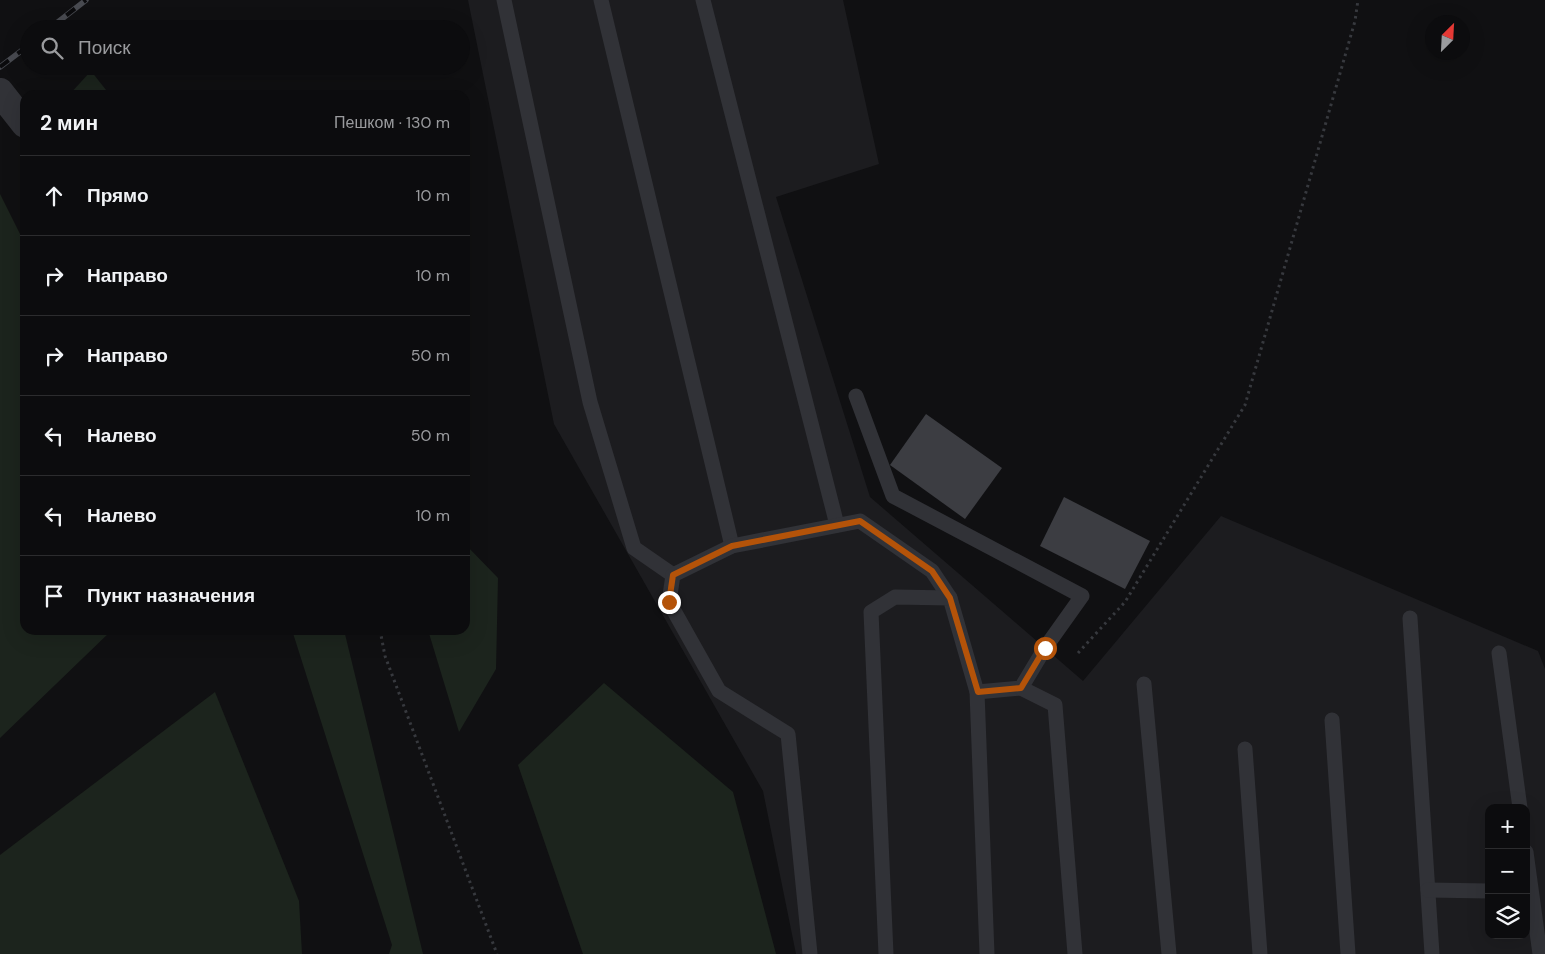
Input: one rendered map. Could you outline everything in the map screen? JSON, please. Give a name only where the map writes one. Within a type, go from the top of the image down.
[{"type":"street","points":[[0,92],[20,118]]},
{"type":"lane","points":[[504,0],[593,411],[634,548],[673,575]]},
{"type":"lane","points":[[601,0],[732,546]]},
{"type":"lane","points":[[703,0],[837,525]]},
{"type":"lane","points":[[856,396],[894,496],[1082,596],[1045,648],[1021,688]]},
{"type":"lane","points":[[673,575],[732,546],[860,521],[932,571],[950,598],[978,692],[987,954]]},
{"type":"lane","points":[[673,575],[669,602],[719,692],[788,734],[810,954]]},
{"type":"lane","points":[[886,954],[871,612],[895,598],[950,598]]},
{"type":"lane","points":[[1410,618],[1432,954]]},
{"type":"lane","points":[[1499,653],[1519,804]]},
{"type":"lane","points":[[1144,684],[1169,954]]},
{"type":"lane","points":[[978,692],[1021,688],[1055,705],[1075,954]]},
{"type":"lane","points":[[1332,720],[1348,954]]},
{"type":"lane","points":[[1246,749],[1260,954]]},
{"type":"lane","points":[[1428,890],[1485,891]]},
{"type":"lane","points":[[1530,894],[1540,954]]},
{"type":"path","points":[[1078,653],[1125,602],[1246,405],[1355,21],[1358,0]]},
{"type":"path","points":[[381,635],[385,656],[497,954]]},
{"type":"shaded area","points":[[468,0],[843,0],[879,164],[776,197],[870,497],[1083,681],[1221,516],[1538,651],[1545,669],[1545,954],[796,954],[763,791],[554,424]]},
{"type":"shaded area","points":[[87,75],[94,75],[106,90],[74,90]]},
{"type":"shaded area","points":[[0,194],[20,234],[20,635],[107,635],[0,738]]},
{"type":"shaded area","points":[[470,549],[498,578],[496,669],[459,732],[430,635],[470,635]]},
{"type":"shaded area","points":[[294,635],[345,635],[423,954],[389,954],[392,945]]},
{"type":"shaded area","points":[[604,683],[733,792],[776,954],[583,954],[518,765]]},
{"type":"shaded area","points":[[215,692],[299,901],[302,954],[0,954],[0,855]]},
{"type":"building","points":[[926,414],[1002,468],[965,519],[890,465]]},
{"type":"building","points":[[1064,497],[1150,541],[1125,589],[1040,546]]},
{"type":"railway","points":[[60,20],[86,0]]},
{"type":"railway","points":[[0,67],[20,52]]},
{"type":"route","points":[[669,602],[673,575],[732,546],[860,521],[932,571],[950,598],[978,692],[1021,688],[1045,648]]}]
